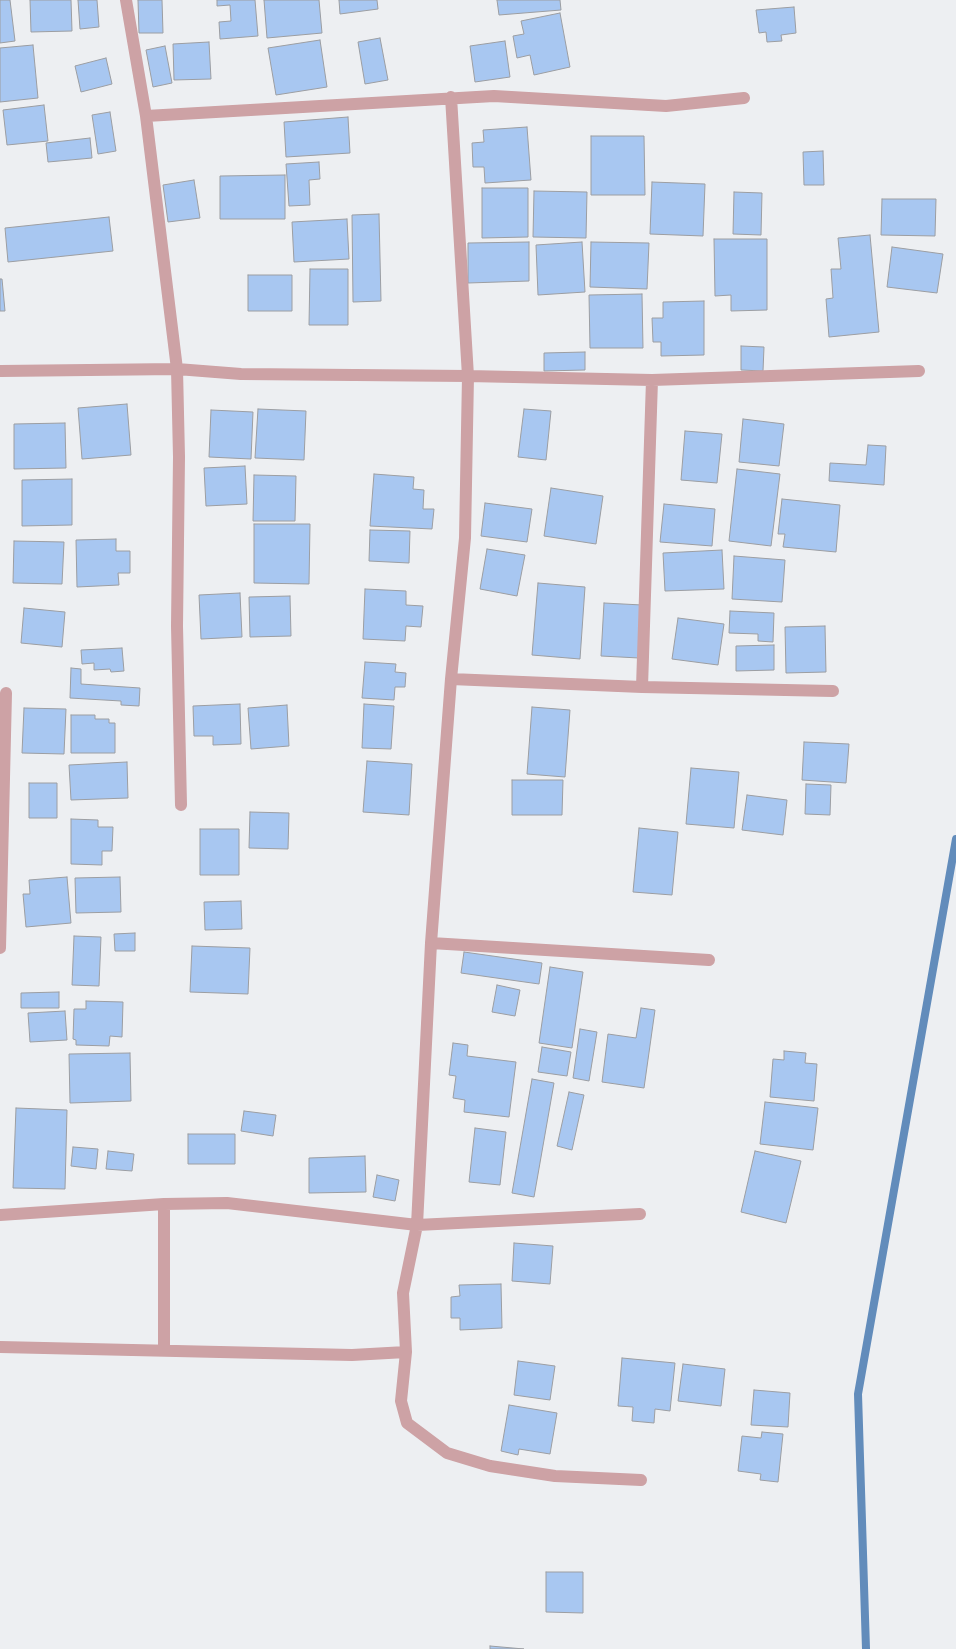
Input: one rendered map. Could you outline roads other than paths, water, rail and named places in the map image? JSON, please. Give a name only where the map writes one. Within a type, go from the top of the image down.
[{"type":"street","points":[[126,0],[146,116],[177,369],[179,457],[177,626],[178,739],[181,805]]},
{"type":"street","points":[[146,116],[451,97],[494,96],[666,106],[744,98]]},
{"type":"street","points":[[451,97],[468,376],[465,538],[451,679],[431,943],[417,1225],[403,1293],[406,1352],[401,1400],[407,1423],[448,1453],[490,1466],[556,1476],[642,1480]]},
{"type":"street","points":[[0,371],[177,369],[235,374],[468,376],[652,380],[919,371]]},
{"type":"street","points":[[642,687],[652,380]]},
{"type":"street","points":[[451,679],[642,687],[833,692]]},
{"type":"street","points":[[0,948],[6,693]]},
{"type":"street","points":[[431,943],[709,960]]},
{"type":"street","points":[[0,1215],[164,1204],[227,1203],[417,1225],[640,1214]]},
{"type":"street","points":[[164,1204],[164,1350]]},
{"type":"street","points":[[0,1347],[352,1355],[406,1352]]},
{"type":"waterway","points":[[866,1649],[858,1394],[956,839]]}]
